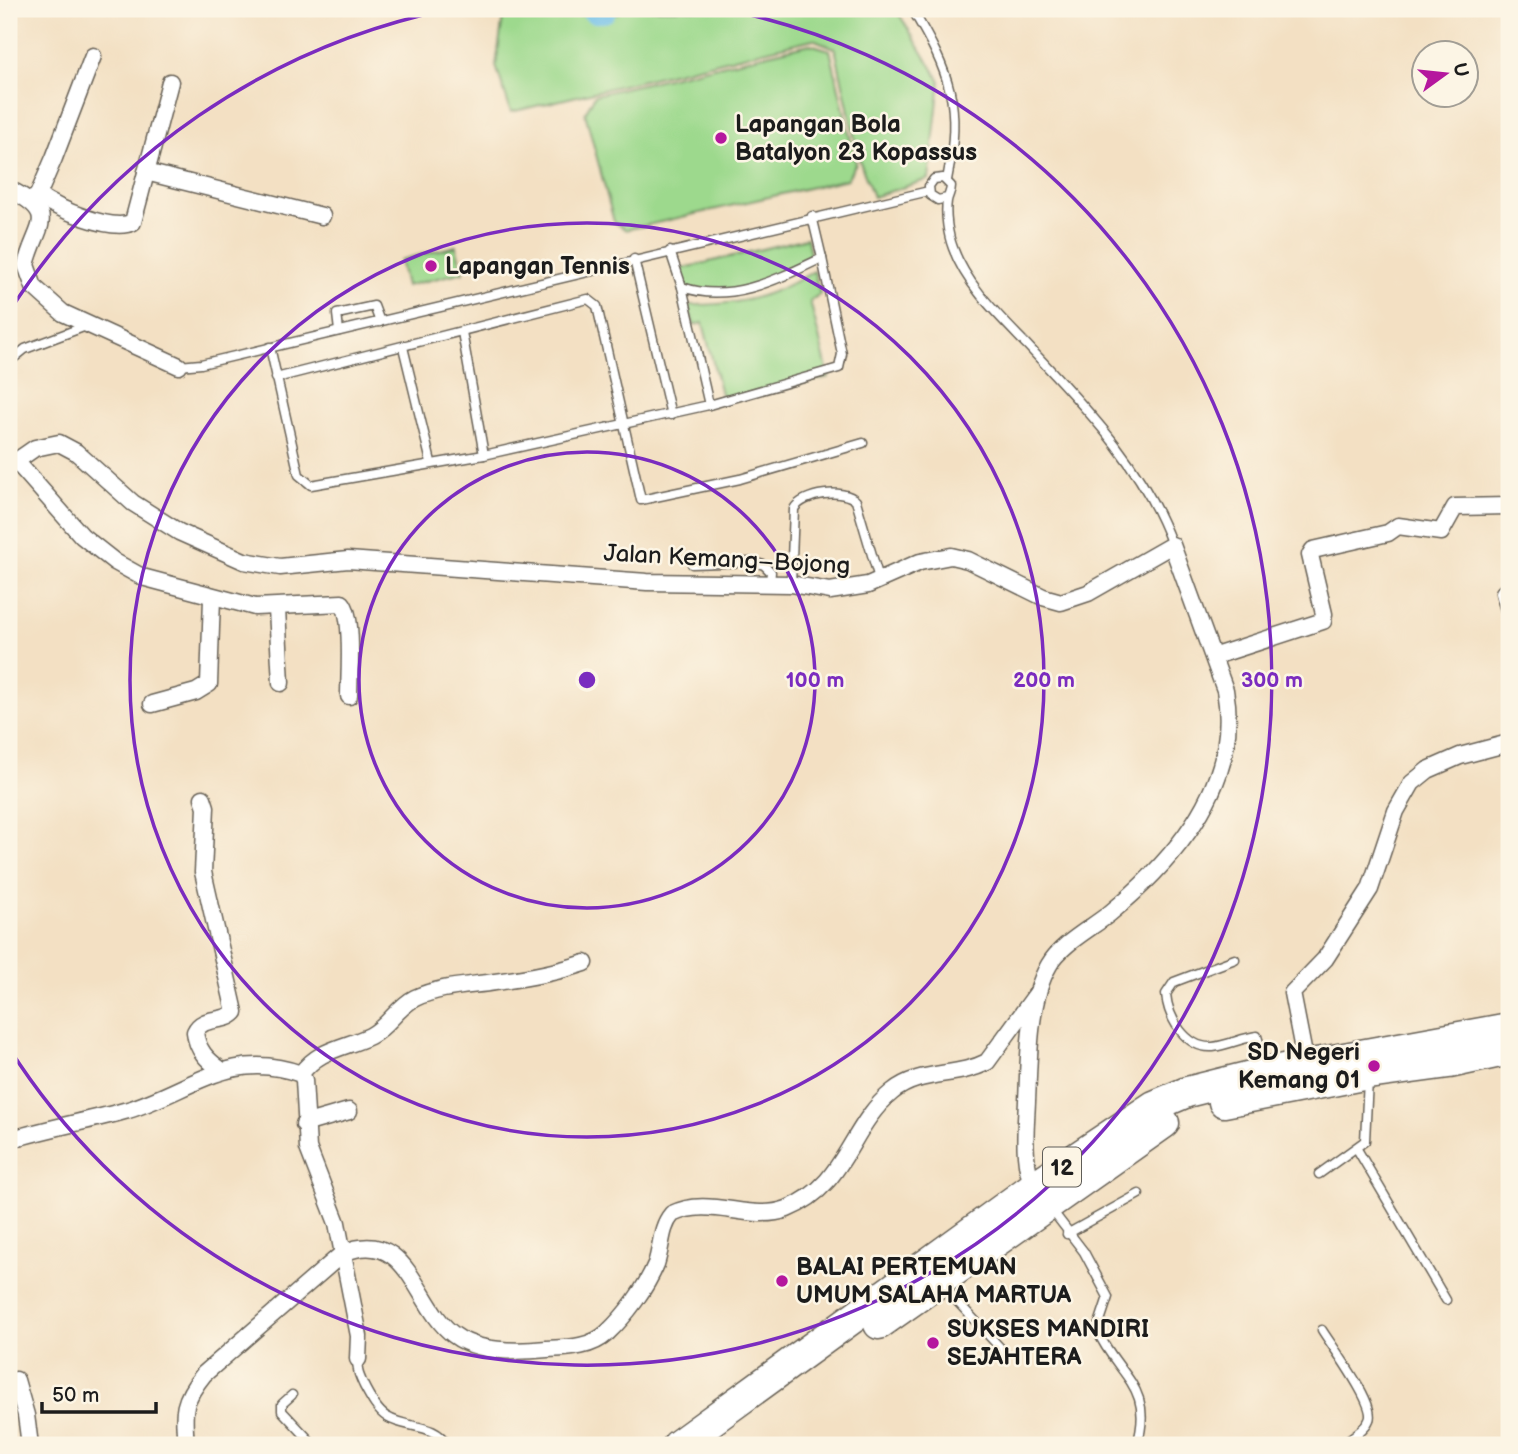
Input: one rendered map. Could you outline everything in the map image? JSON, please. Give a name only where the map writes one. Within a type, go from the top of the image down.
[{"type":"highway","name":"12","points":[[708,1445],[939,1282],[1040,1195],[1154,1106],[1187,1092],[1267,1072],[1509,1028]]},
{"type":"highway","name":"12","points":[[678,1445],[1040,1195],[1165,1122],[1233,1100],[1509,1050]]},
{"type":"street","points":[[93,56],[34,199],[43,222],[27,259],[26,271],[30,281],[63,313],[178,366]]},
{"type":"street","points":[[9,189],[69,212],[128,225],[137,215],[170,82]]},
{"type":"street","points":[[146,172],[322,216]]},
{"type":"street","name":"Jalan Kemang–Bojong","points":[[12,463],[50,443],[66,446],[146,513],[196,541],[257,564],[280,567],[348,560],[647,582],[791,584],[831,591],[856,589],[880,582],[920,562],[951,556],[968,560],[1043,597],[1069,601],[1101,586],[1172,545]]},
{"type":"street","points":[[12,463],[66,520],[115,562],[155,582],[212,598],[277,609],[337,602],[346,607],[349,696]]},
{"type":"street","points":[[1214,656],[1323,621],[1324,614],[1310,555],[1313,550],[1388,533],[1398,526],[1441,532],[1455,508],[1509,506]]},
{"type":"street","points":[[1040,1195],[1027,1160],[1029,1051],[1047,968],[1057,956],[1133,894],[1190,830],[1207,805],[1226,753],[1230,725],[1225,690],[1172,545]]},
{"type":"street","points":[[1509,588],[1504,593],[1509,610]]},
{"type":"street","points":[[152,704],[196,692],[209,684],[212,598]]},
{"type":"street","points":[[277,609],[281,683]]},
{"type":"street","points":[[1306,1065],[1292,993],[1325,959],[1370,889],[1392,822],[1406,792],[1428,770],[1460,756],[1509,743]]},
{"type":"street","points":[[203,798],[206,812],[203,872],[235,1012],[229,1017],[205,1022],[195,1032],[199,1048],[208,1061],[221,1070]]},
{"type":"street","points":[[300,1074],[309,1063],[331,1050],[374,1034],[396,1011],[425,994],[536,976],[585,963]]},
{"type":"street","points":[[186,1445],[184,1408],[187,1395],[204,1374],[344,1253],[364,1245],[386,1250],[422,1291],[446,1329],[463,1341],[518,1352],[565,1348],[595,1341],[609,1331],[650,1276],[663,1229],[672,1214],[702,1205],[757,1211],[785,1210],[815,1193],[837,1172],[874,1109],[890,1094],[909,1080],[987,1062],[1041,988]]},
{"type":"street","points":[[9,1140],[130,1109],[221,1070],[249,1066],[300,1074],[304,1080],[304,1124],[308,1148],[333,1208],[344,1253],[359,1336],[358,1359]]},
{"type":"street","points":[[304,1124],[349,1111]]},
{"type":"street","points":[[16,1380],[30,1445]]},
{"type":"lane","points":[[912,9],[938,54],[954,101],[955,135],[947,180],[951,186],[947,198],[950,239],[966,273],[995,312],[1079,401],[1123,453],[1153,500],[1172,545]]},
{"type":"lane","points":[[929,191],[934,179],[947,180]]},
{"type":"lane","points":[[929,191],[934,199],[947,198]]},
{"type":"lane","points":[[178,366],[339,331],[812,216],[929,191]]},
{"type":"lane","points":[[270,346],[299,475],[307,484],[523,447],[671,415],[834,371],[842,365],[812,216]]},
{"type":"lane","points":[[670,251],[682,287],[709,405]]},
{"type":"lane","points":[[682,287],[694,291],[741,291],[774,281],[822,258]]},
{"type":"lane","points":[[634,259],[671,415]]},
{"type":"lane","points":[[276,378],[591,299],[597,306],[641,500],[760,474],[863,443]]},
{"type":"lane","points":[[339,331],[337,314],[366,306],[374,306],[380,321]]},
{"type":"lane","points":[[9,362],[25,349],[89,324]]},
{"type":"lane","points":[[462,332],[484,454]]},
{"type":"lane","points":[[402,347],[431,462]]},
{"type":"lane","points":[[791,584],[794,509],[804,499],[837,494],[851,496],[856,501],[880,582]]},
{"type":"lane","points":[[692,564],[759,564],[771,572],[770,583]]},
{"type":"lane","points":[[1235,959],[1174,982],[1166,994],[1167,1001],[1180,1030],[1199,1045],[1210,1047],[1253,1036],[1259,1038],[1267,1072]]},
{"type":"lane","points":[[1319,1174],[1365,1141],[1368,1074]]},
{"type":"lane","points":[[1357,1149],[1446,1300]]},
{"type":"lane","points":[[1067,1234],[1139,1194]]},
{"type":"lane","points":[[1040,1195],[1067,1234],[1084,1252],[1108,1297],[1097,1329],[1140,1401],[1144,1419],[1137,1445]]},
{"type":"lane","points":[[939,1282],[1004,1352]]},
{"type":"lane","points":[[1322,1330],[1366,1400],[1371,1414],[1369,1421],[1340,1445]]},
{"type":"lane","points":[[358,1359],[359,1376],[380,1411],[389,1419],[428,1430],[444,1439],[447,1445]]},
{"type":"lane","points":[[292,1395],[282,1404],[282,1411],[314,1445]]},
{"type":"green space","points":[[504,9],[559,9],[604,21],[624,9],[896,9],[940,81],[929,179],[873,197],[860,162],[835,48],[813,39],[511,112],[496,66]]},
{"type":"green space","name":"Lapangan Bola Batalyon 23 Kopassus","points":[[810,44],[830,50],[856,163],[847,179],[626,230],[614,222],[585,113],[595,95]]},
{"type":"green space","points":[[807,238],[811,260],[779,278],[737,292],[686,292],[680,269]]},
{"type":"green space","name":"Lapangan Tennis","points":[[456,246],[463,272],[406,286],[400,260]]},
{"type":"green space","points":[[814,271],[820,294],[810,301],[829,377],[723,402],[703,323],[694,325],[688,305],[754,298],[783,288]]},
{"type":"waterway","points":[[595,9],[603,9]]},
{"type":"place","name":"Lapangan Bola Batalyon 23 Kopassus","points":[[721,138]]},
{"type":"place","name":"Lapangan Tennis","points":[[431,266]]},
{"type":"place","name":"SD Negeri Kemang 01","points":[[1374,1066]]},
{"type":"place","name":"BALAI PERTEMUAN UMUM SALAHA MARTUA","points":[[782,1281]]},
{"type":"place","name":"SUKSES MANDIRI SEJAHTERA","points":[[933,1343]]}]
